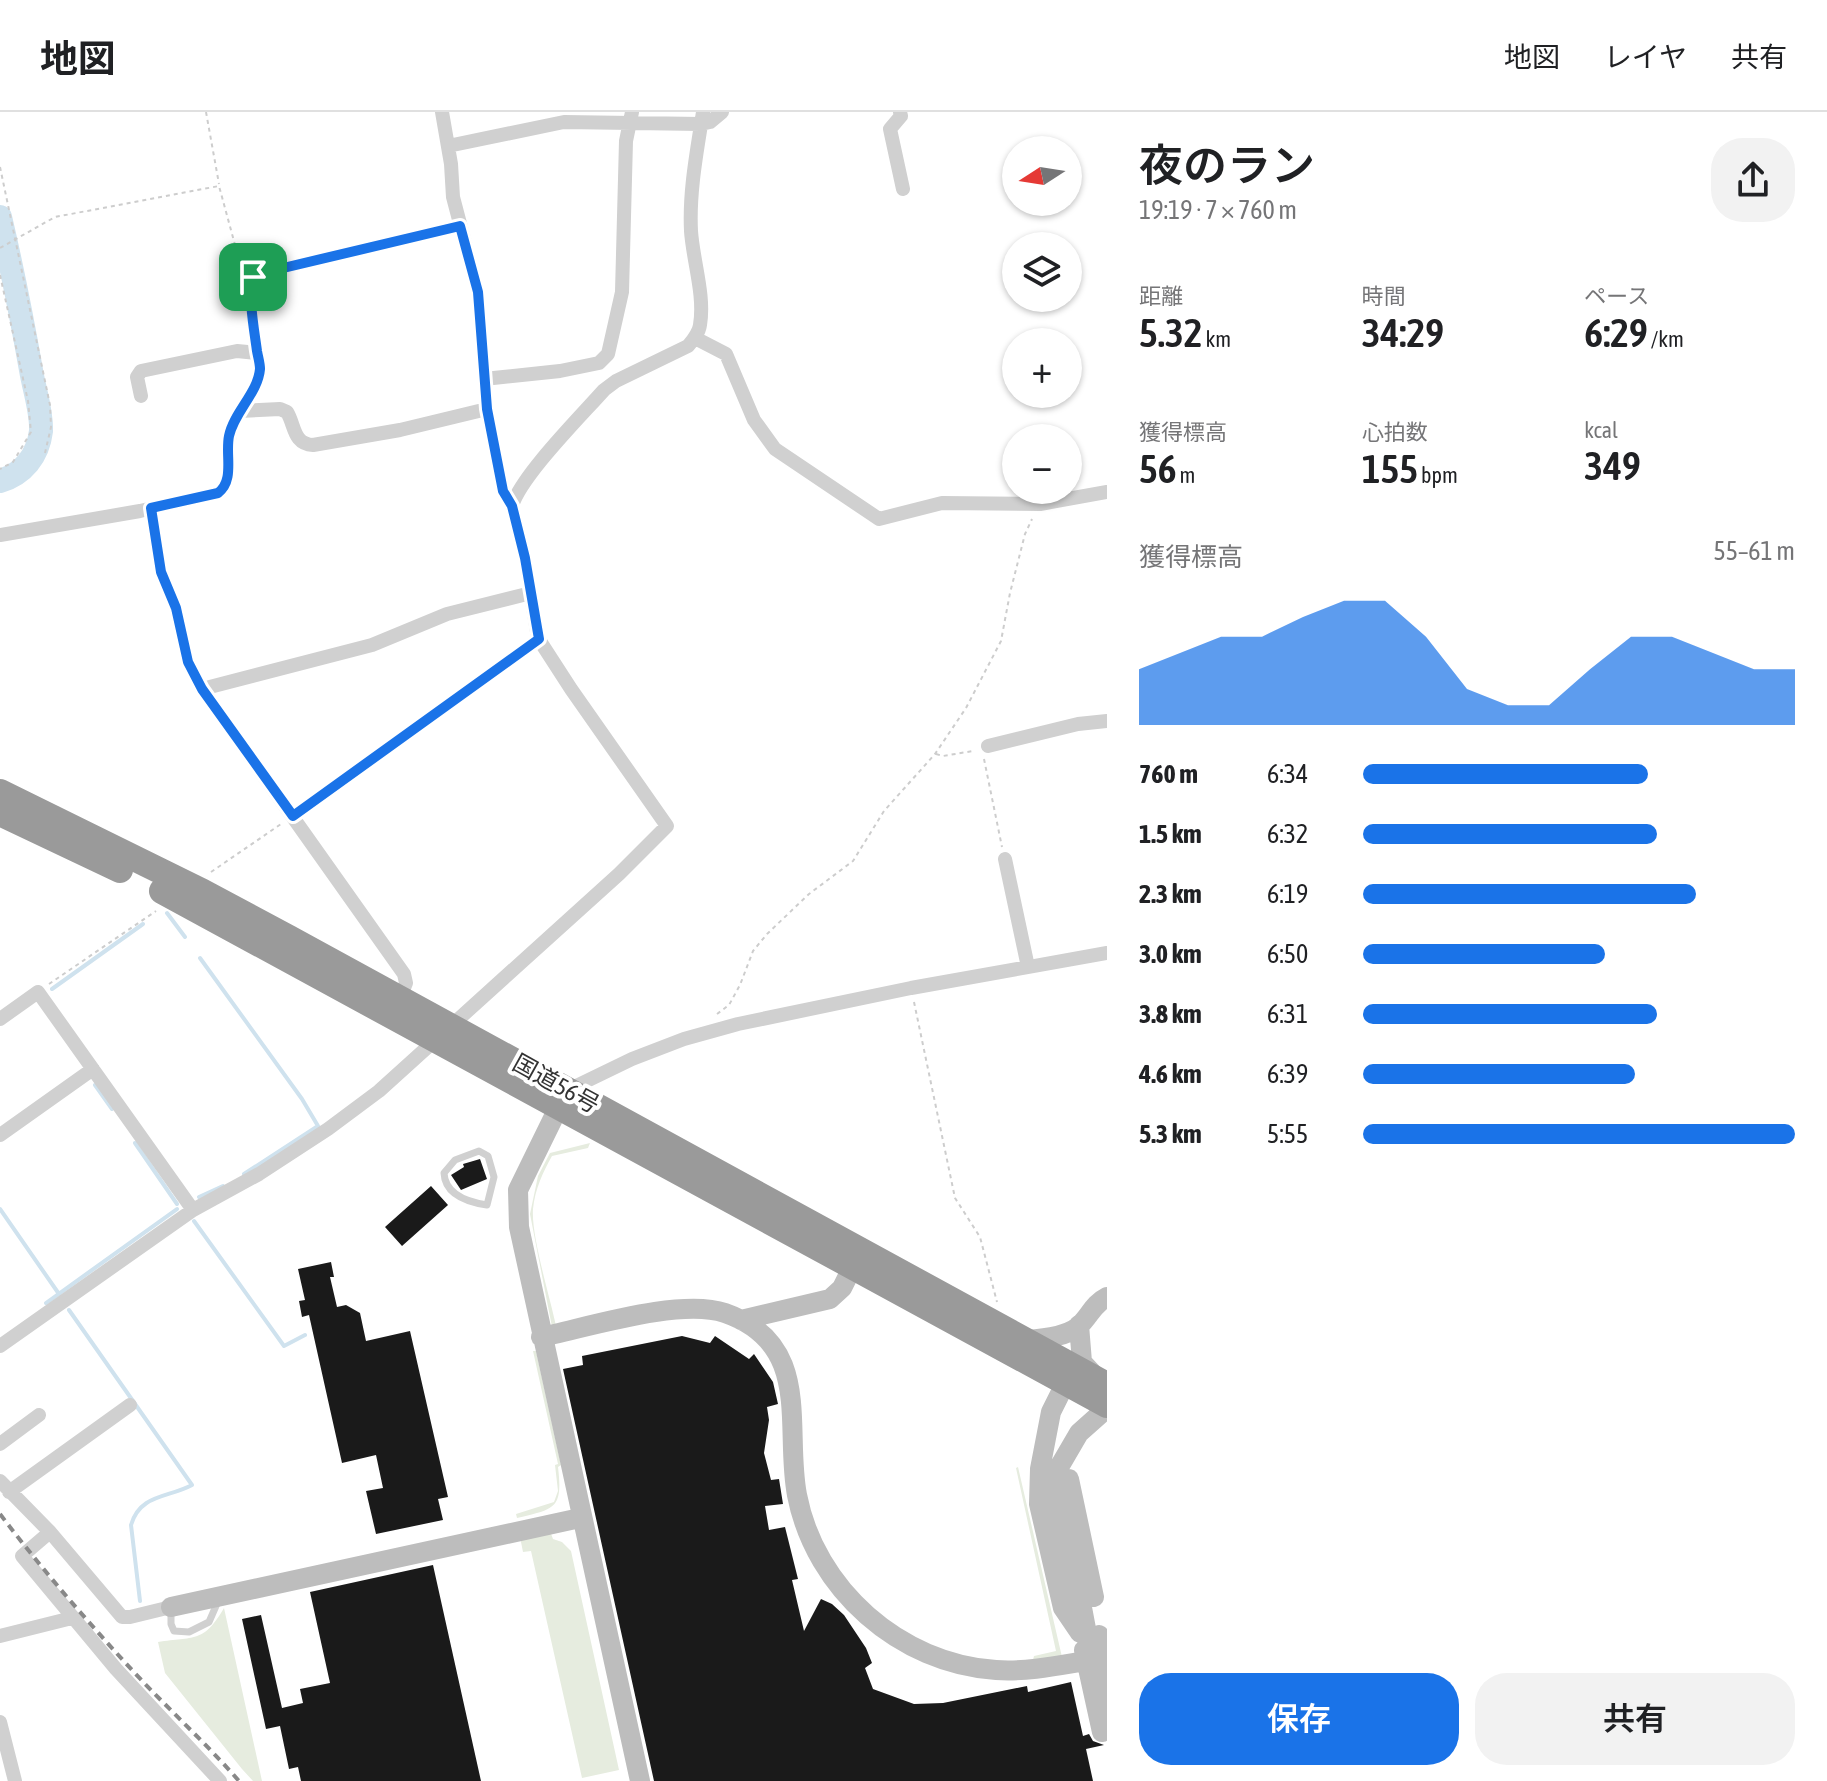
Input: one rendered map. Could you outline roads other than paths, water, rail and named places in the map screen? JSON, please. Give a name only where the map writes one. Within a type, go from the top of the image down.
[{"type":"highway","name":"国道56号","points":[[0,792],[563,1098],[1027,1340],[1105,1394]]},
{"type":"highway","name":"国道56号","points":[[0,813],[183,892]]},
{"type":"highway","name":"国道56号","points":[[563,1098],[852,1268],[1065,1384],[1105,1394]]},
{"type":"street","points":[[0,1346],[193,1210],[259,1174],[379,1091],[619,874],[667,826],[539,639],[512,506],[503,491],[487,409],[478,292],[453,197],[442,112]]},
{"type":"street","points":[[448,146],[564,122],[631,117],[702,118],[710,122],[722,112]]},
{"type":"street","points":[[900,112],[901,116],[890,129],[903,189]]},
{"type":"street","points":[[484,379],[560,371],[599,363],[608,354],[622,292],[626,141],[631,117]]},
{"type":"street","points":[[512,506],[533,472],[604,390],[616,381],[688,346],[695,338],[700,327],[700,309],[691,228],[695,159],[702,118]]},
{"type":"street","points":[[0,535],[218,493],[225,488],[228,479],[226,453],[232,425],[258,376],[260,365],[253,277],[460,226]]},
{"type":"street","points":[[695,338],[726,354],[754,420],[775,449],[879,519],[942,503],[1040,504],[1107,492]]},
{"type":"street","points":[[141,396],[137,377],[141,371],[237,351],[257,353]]},
{"type":"street","points":[[240,411],[280,409],[287,412],[299,440],[313,445],[400,430],[487,409]]},
{"type":"street","points":[[151,508],[161,572],[176,608],[188,662],[202,689],[404,974],[406,983],[396,1007]]},
{"type":"street","points":[[202,689],[372,645],[438,617],[531,593]]},
{"type":"street","points":[[988,746],[1078,724],[1107,721]]},
{"type":"street","points":[[1005,859],[1028,967]]},
{"type":"street","points":[[640,1781],[521,1243],[518,1190],[563,1098],[632,1059],[684,1039],[738,1024],[911,988],[1107,953]]},
{"type":"street","points":[[0,1019],[38,992],[193,1210]]},
{"type":"street","points":[[0,1135],[93,1069]]},
{"type":"street","points":[[741,1320],[830,1299],[842,1288],[852,1268]]},
{"type":"street","points":[[1027,1340],[1060,1335],[1079,1325],[1088,1312],[1107,1297]]},
{"type":"street","points":[[541,1337],[686,1307],[704,1308],[741,1320],[767,1341],[787,1374],[793,1409],[794,1469],[802,1516],[821,1562],[859,1609],[883,1629],[912,1646],[971,1666],[1026,1670],[1099,1657]]},
{"type":"street","points":[[1079,1325],[1082,1362],[1105,1394],[1058,1469],[1055,1485],[1059,1536],[1099,1657],[1107,1701]]},
{"type":"street","points":[[1065,1384],[1051,1412],[1048,1444],[1040,1469],[1039,1504],[1063,1608],[1089,1633]]},
{"type":"street","points":[[130,1405],[5,1486],[50,1532],[122,1617],[580,1518]]},
{"type":"street","points":[[0,1444],[39,1415]]},
{"type":"street","points":[[1069,1479],[1088,1564],[1089,1633]]},
{"type":"street","points":[[1059,1518],[1080,1564],[1089,1633]]},
{"type":"street","points":[[50,1532],[22,1556],[116,1669],[220,1781]]},
{"type":"street","points":[[1071,1549],[1091,1657],[1099,1657]]},
{"type":"street","points":[[0,1636],[72,1618]]},
{"type":"street","points":[[1099,1657],[1105,1743]]},
{"type":"street","points":[[0,1722],[15,1781]]},
{"type":"lane","points":[[479,1151],[488,1156],[494,1177],[487,1205],[466,1202],[447,1186],[444,1173],[455,1160],[479,1151]]},
{"type":"lane","points":[[171,1607],[174,1631],[189,1632],[209,1622],[219,1597]]},
{"type":"waterway","points":[[0,217],[41,424],[37,448],[28,463],[16,474],[0,481]]},
{"type":"waterway","points":[[167,913],[185,937]]},
{"type":"waterway","points":[[52,989],[143,924]]},
{"type":"waterway","points":[[200,958],[302,1099],[318,1126],[244,1174]]},
{"type":"waterway","points":[[95,1085],[112,1109]]},
{"type":"waterway","points":[[135,1143],[177,1204]]},
{"type":"waterway","points":[[199,1197],[223,1186]]},
{"type":"waterway","points":[[0,1209],[59,1294]]},
{"type":"waterway","points":[[46,1303],[177,1209]]},
{"type":"waterway","points":[[194,1221],[284,1346],[305,1335]]},
{"type":"waterway","points":[[69,1310],[192,1485],[148,1502],[135,1515],[131,1525],[140,1601]]},
{"type":"railway","points":[[0,1514],[98,1632],[239,1781]]}]
